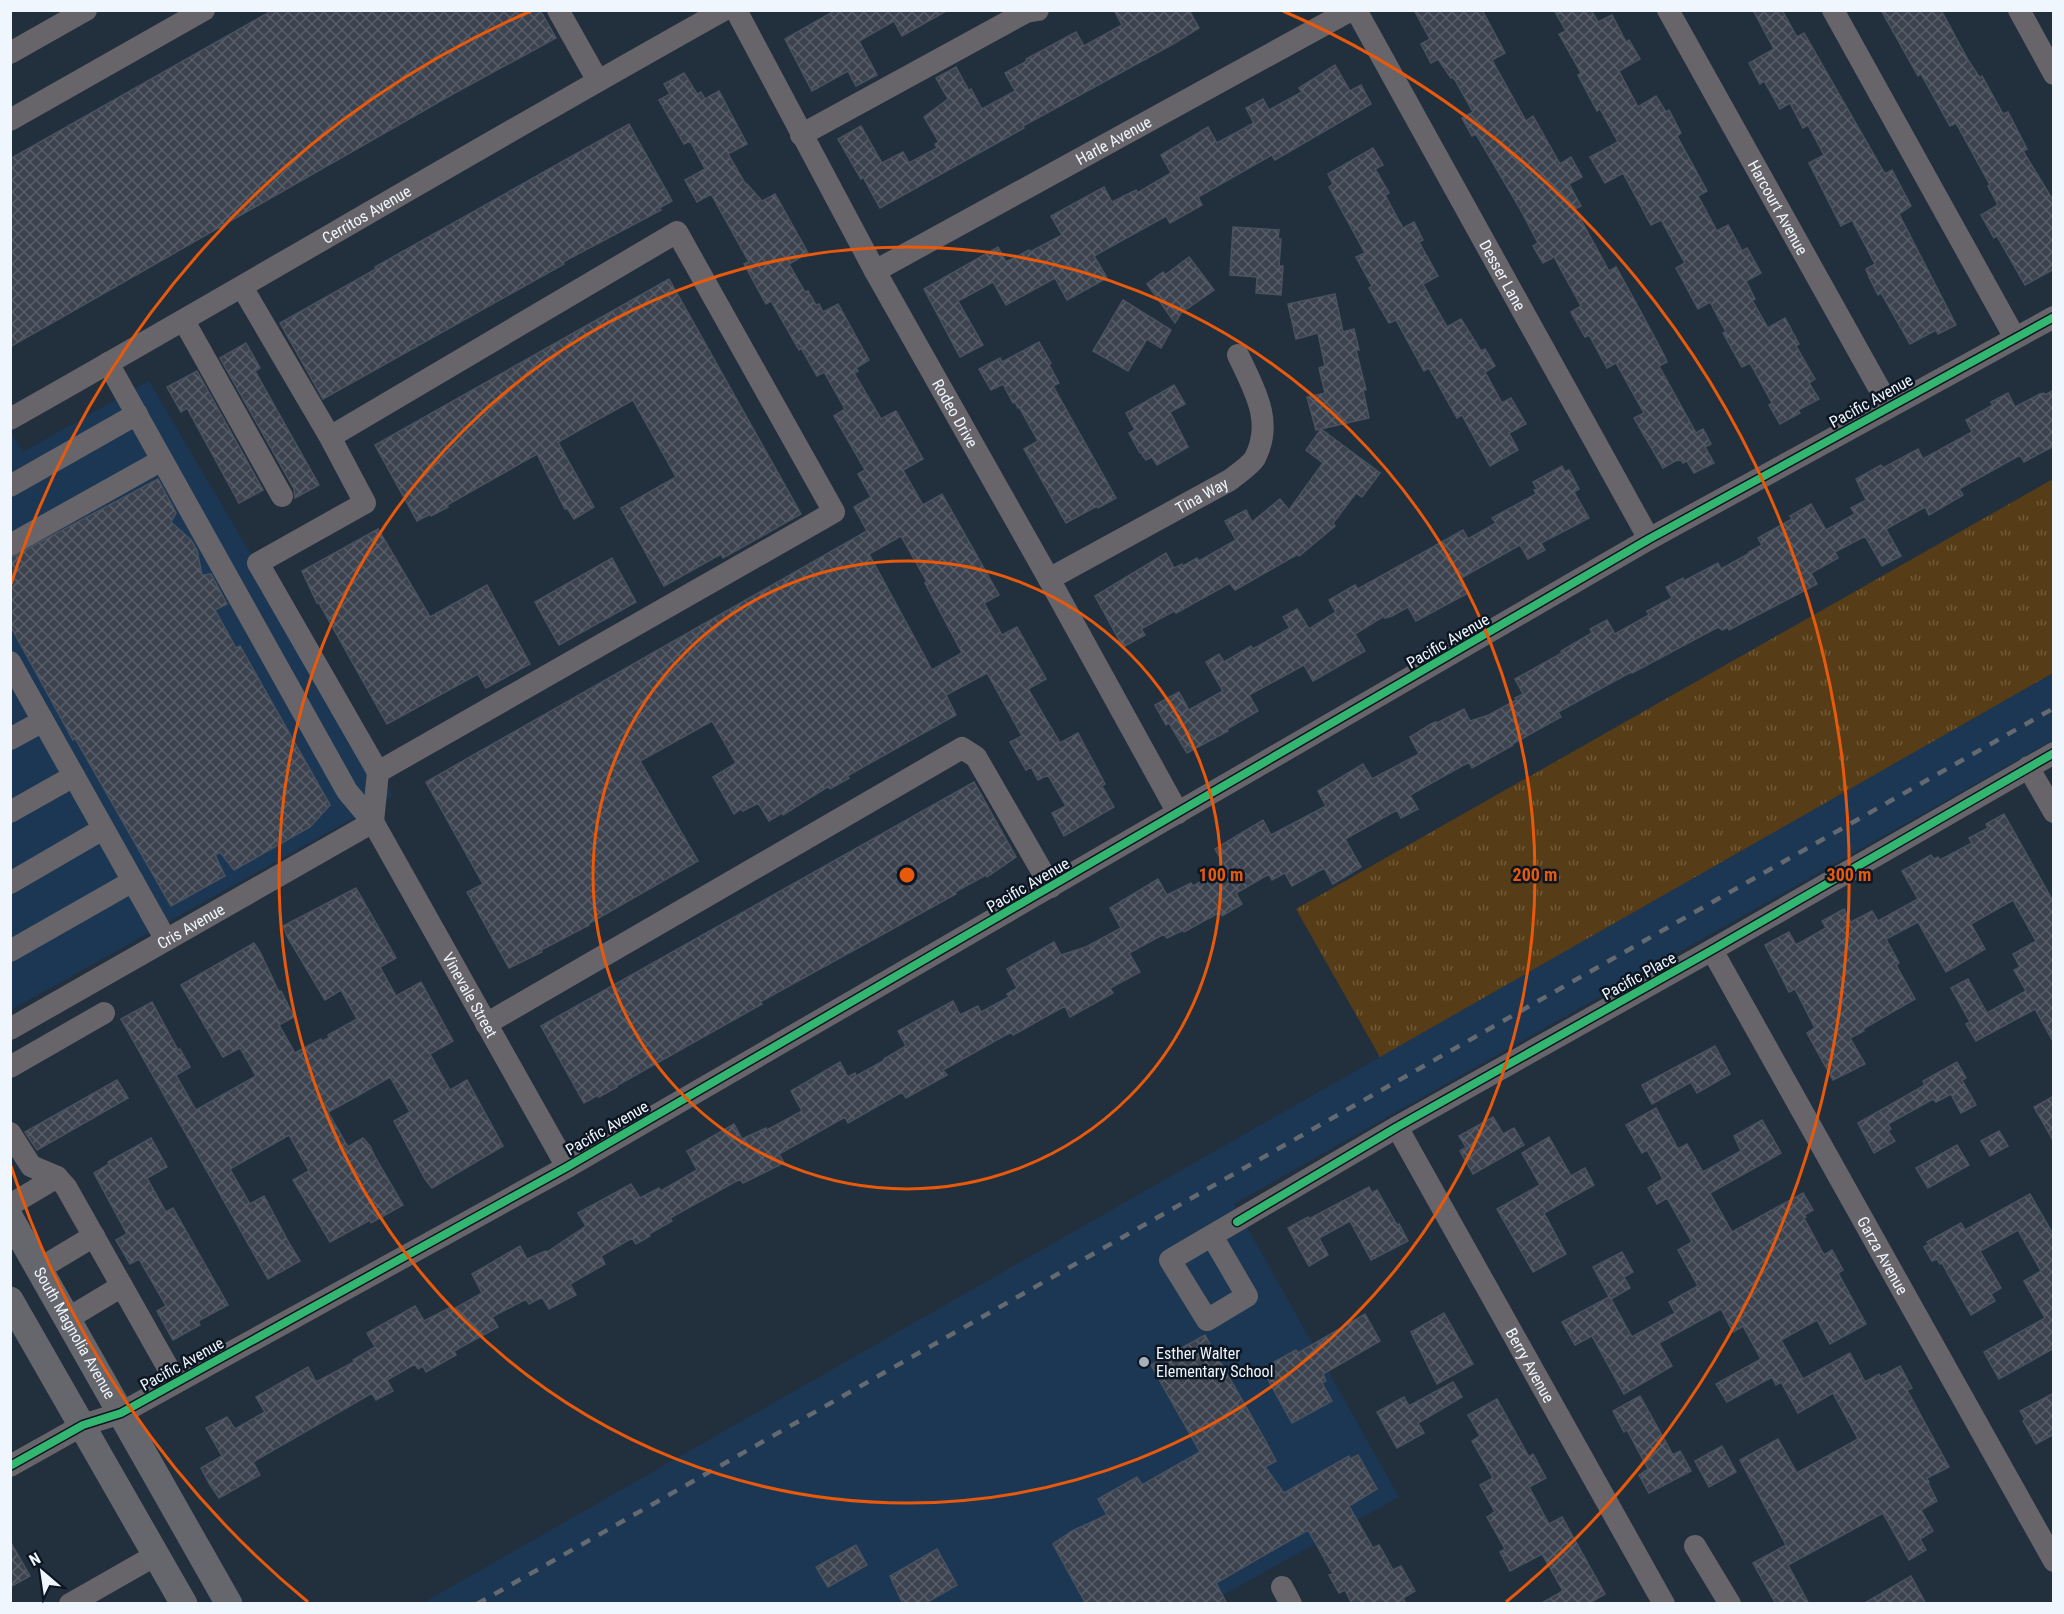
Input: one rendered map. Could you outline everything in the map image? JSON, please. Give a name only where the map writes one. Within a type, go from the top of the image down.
[{"type":"main road","name":"South Magnolia Avenue","points":[[10,1218],[229,1604]]},
{"type":"main road","points":[[12,1307],[83,1425],[184,1604]]},
{"type":"street","points":[[10,53],[86,10]]},
{"type":"street","points":[[10,120],[204,10]]},
{"type":"street","points":[[558,10],[598,81]]},
{"type":"street","name":"Cerritos Avenue","points":[[13,413],[183,321],[724,10]]},
{"type":"street","name":"Rodeo Drive","points":[[736,10],[876,272],[1178,813]]},
{"type":"street","points":[[801,135],[1026,12],[1038,10]]},
{"type":"street","name":"Harle Avenue","points":[[876,272],[1351,10]]},
{"type":"street","name":"Desser Lane","points":[[1356,10],[1649,539]]},
{"type":"street","name":"Harcourt Avenue","points":[[1668,10],[1889,406]]},
{"type":"street","points":[[1833,10],[2015,338]]},
{"type":"street","points":[[2019,10],[2054,74]]},
{"type":"street","points":[[330,437],[677,232],[834,512],[378,772]]},
{"type":"street","points":[[242,287],[366,503],[258,563],[378,772],[373,822]]},
{"type":"street","name":"Pacific Avenue","points":[[10,1466],[83,1425],[121,1413],[567,1167],[1649,539],[2054,317]]},
{"type":"street","points":[[183,321],[282,496]]},
{"type":"street","name":"Tina Way","points":[[1049,579],[1230,480],[1254,460],[1264,426],[1258,397],[1238,355]]},
{"type":"street","name":"Vinevale Street","points":[[108,363],[347,790],[373,822],[567,1167]]},
{"type":"street","points":[[10,486],[136,414]]},
{"type":"street","points":[[10,545],[162,460]]},
{"type":"street","points":[[10,662],[166,940]]},
{"type":"street","points":[[10,739],[43,721]]},
{"type":"street","points":[[486,1024],[962,748],[976,757],[1051,887]]},
{"type":"street","name":"Pacific Place","points":[[1212,1236],[1397,1127],[1712,950],[2054,753]]},
{"type":"street","points":[[2028,767],[2054,812]]},
{"type":"street","points":[[10,812],[74,776]]},
{"type":"street","name":"Cris Avenue","points":[[10,1029],[373,822]]},
{"type":"street","points":[[10,883],[103,829]]},
{"type":"street","points":[[10,951],[133,881]]},
{"type":"street","name":"Garza Avenue","points":[[1712,950],[2054,1561]]},
{"type":"street","points":[[53,1005],[69,1033]]},
{"type":"street","points":[[10,1067],[104,1013]]},
{"type":"street","name":"Berry Avenue","points":[[1397,1127],[1664,1604]]},
{"type":"street","points":[[13,1142],[31,1166],[57,1178],[66,1187],[176,1382]]},
{"type":"street","points":[[10,1205],[57,1178]]},
{"type":"street","points":[[39,1269],[94,1236]]},
{"type":"street","points":[[67,1319],[122,1286]]},
{"type":"street","points":[[1695,1546],[1730,1604]]},
{"type":"street","points":[[70,1604],[156,1555]]},
{"type":"shaded area","points":[[149,381],[393,796],[11,1010],[10,431],[23,452]]},
{"type":"shaded area","name":"Esther Walter Elementary School","points":[[2053,673],[2053,740],[1234,1204],[1399,1497],[1209,1603],[421,1604]]},
{"type":"green space","points":[[2053,479],[2053,673],[1380,1057],[1296,909]]},
{"type":"building","points":[[273,10],[540,10],[556,38],[451,95],[10,347],[10,159]]},
{"type":"building","points":[[836,10],[948,10],[902,36],[894,21],[859,41],[877,75],[856,86],[848,71],[812,91],[785,39]]},
{"type":"building","points":[[1114,10],[1189,10],[1199,28],[880,208],[838,139],[861,126],[882,163],[903,152],[909,163],[937,148],[935,144],[939,142],[924,117],[948,99],[936,78],[956,67],[982,109],[1015,91],[1005,73],[1027,61],[1026,59],[1076,32],[1084,46],[1122,25]]},
{"type":"building","points":[[1414,10],[1482,10],[1505,53],[1492,60],[1526,121],[1533,116],[1560,164],[1571,157],[1582,177],[1569,184],[1581,206],[1575,209],[1609,271],[1616,267],[1635,301],[1667,362],[1659,366],[1696,433],[1703,429],[1711,444],[1705,447],[1714,463],[1694,473],[1687,461],[1683,463],[1681,460],[1663,468],[1634,418],[1644,413],[1616,363],[1607,368],[1589,335],[1585,337],[1571,312],[1581,306],[1554,257],[1543,263],[1533,246],[1538,243],[1519,207],[1476,134],[1472,136],[1462,118],[1473,112],[1455,80],[1451,78],[1438,59],[1431,63],[1421,44],[1430,39]]},
{"type":"building","points":[[1554,10],[1591,10],[1598,22],[1612,15],[1626,42],[1629,40],[1640,59],[1619,71],[1638,107],[1656,96],[1666,112],[1669,110],[1681,133],[1677,136],[1707,191],[1698,196],[1717,231],[1728,225],[1742,251],[1747,248],[1761,273],[1746,281],[1755,299],[1752,300],[1768,328],[1785,318],[1799,344],[1796,346],[1815,379],[1809,383],[1819,399],[1798,410],[1800,413],[1780,424],[1769,405],[1772,403],[1750,363],[1742,367],[1723,333],[1726,332],[1710,302],[1698,309],[1676,268],[1685,263],[1661,220],[1651,225],[1623,173],[1605,183],[1590,157],[1618,142],[1600,109],[1597,111],[1578,75],[1581,73],[1559,34],[1566,31]]},
{"type":"building","points":[[1753,10],[1782,10],[1797,37],[1804,33],[1885,174],[1892,170],[1911,206],[1899,214],[1956,325],[1938,334],[1936,330],[1910,344],[1881,293],[1878,295],[1866,269],[1875,264],[1852,220],[1841,226],[1809,163],[1824,155],[1808,125],[1803,128],[1790,103],[1780,109],[1764,81],[1760,84],[1749,63],[1774,49]]},
{"type":"building","points":[[1881,10],[1941,10],[1968,60],[1980,78],[1982,76],[2003,114],[2008,112],[2027,149],[2023,151],[2054,202],[2054,269],[2025,285],[1997,236],[1994,238],[1981,215],[1998,205],[1988,186],[1990,185],[1956,123],[1950,126],[1921,74],[1918,76]]},
{"type":"building","points":[[1335,65],[1350,91],[1361,85],[1371,104],[1275,160],[1272,155],[1198,197],[1202,205],[1170,223],[1166,216],[1094,256],[1107,278],[1067,300],[1055,278],[1006,305],[993,282],[958,301],[983,345],[960,357],[924,289],[998,247],[1006,262],[1062,235],[1051,216],[1104,187],[1112,202],[1136,190],[1137,193],[1171,173],[1161,155],[1208,127],[1217,143],[1254,123],[1246,108],[1263,99],[1269,110],[1302,92],[1299,88]]},
{"type":"building","points":[[684,73],[697,94],[701,92],[705,99],[719,91],[747,144],[728,154],[746,185],[762,201],[775,194],[808,253],[789,264],[805,292],[808,291],[823,312],[838,304],[869,360],[856,368],[858,371],[854,373],[881,419],[896,411],[923,459],[903,470],[923,505],[942,494],[999,595],[984,603],[1002,635],[1017,627],[1046,679],[1028,689],[1060,743],[1078,733],[1105,784],[1102,786],[1114,807],[1064,836],[1052,813],[1066,806],[1048,775],[1038,780],[1031,767],[1026,770],[1010,742],[1022,736],[987,673],[946,695],[956,715],[847,776],[849,778],[830,789],[829,786],[783,815],[782,813],[769,821],[758,803],[734,814],[713,777],[736,763],[712,721],[640,761],[698,861],[589,925],[541,950],[542,952],[509,968],[467,892],[483,884],[426,782],[867,531],[854,507],[871,497],[858,474],[865,470],[834,416],[845,409],[824,372],[817,376],[801,348],[799,350],[771,301],[766,304],[744,264],[749,262],[711,194],[697,202],[685,180],[705,169],[690,141],[684,144],[659,100],[670,94],[664,84]],"holes":[[[901,536],[927,582],[925,583],[962,653],[932,670],[869,554]]]},
{"type":"building","points":[[629,124],[672,201],[659,208],[661,210],[563,262],[564,264],[323,399],[280,323]]},
{"type":"building","points":[[1373,148],[1383,165],[1375,169],[1389,193],[1385,195],[1403,228],[1414,222],[1423,240],[1419,242],[1438,276],[1423,284],[1447,327],[1461,319],[1481,351],[1485,349],[1495,366],[1485,372],[1502,403],[1511,398],[1526,424],[1509,433],[1518,450],[1490,466],[1462,415],[1457,418],[1429,368],[1424,371],[1396,320],[1389,323],[1369,288],[1372,286],[1356,257],[1365,253],[1329,187],[1333,184],[1328,174]]},
{"type":"building","points":[[1233,227],[1279,230],[1278,239],[1281,239],[1279,266],[1283,266],[1281,295],[1256,293],[1257,277],[1230,275]]},
{"type":"building","points":[[1189,257],[1214,290],[1181,313],[1175,323],[1147,284],[1163,272],[1165,275]]},
{"type":"building","points":[[669,279],[801,514],[723,558],[721,554],[664,586],[621,508],[676,477],[633,400],[558,442],[594,507],[574,519],[567,508],[565,509],[537,454],[447,505],[448,507],[417,521],[375,445]]},
{"type":"building","points":[[1335,294],[1343,332],[1354,329],[1369,418],[1316,430],[1307,397],[1325,393],[1319,368],[1325,366],[1318,333],[1296,339],[1288,304]]},
{"type":"building","points":[[1123,300],[1171,330],[1161,348],[1147,339],[1128,371],[1093,351]]},
{"type":"building","points":[[1039,342],[1059,383],[1053,386],[1116,498],[1066,523],[1024,449],[1038,441],[1019,407],[1015,402],[1013,403],[1003,384],[991,390],[979,369],[1000,358],[1002,362]]},
{"type":"building","points":[[246,343],[260,368],[255,371],[319,485],[295,498],[294,489],[220,358]]},
{"type":"building","points":[[197,371],[263,490],[239,503],[187,408],[181,412],[167,387]]},
{"type":"building","points":[[1174,385],[1185,404],[1170,412],[1188,447],[1157,465],[1152,457],[1146,460],[1140,453],[1129,433],[1135,430],[1126,413]]},
{"type":"building","points":[[2054,390],[2054,446],[2024,462],[2020,455],[1959,489],[1963,495],[1929,515],[1925,507],[1886,529],[1901,556],[1882,566],[1865,536],[1835,552],[1838,558],[1811,573],[1817,584],[1729,630],[1728,627],[1722,630],[1718,627],[1631,672],[1558,712],[1561,717],[1472,768],[1469,762],[1410,795],[1418,809],[1401,818],[1397,810],[1345,839],[1361,867],[1333,884],[1324,868],[1292,886],[1285,873],[1272,880],[1269,874],[1236,893],[1242,904],[1222,916],[1220,912],[1184,932],[1183,930],[1167,938],[1164,934],[1129,953],[1140,972],[1110,988],[1113,993],[1070,1017],[1065,1006],[1013,1035],[1011,1032],[943,1070],[947,1075],[906,1098],[902,1092],[848,1123],[845,1117],[779,1154],[784,1163],[743,1183],[740,1179],[670,1218],[672,1221],[636,1244],[632,1238],[601,1256],[605,1264],[570,1284],[576,1295],[549,1309],[542,1297],[529,1304],[526,1299],[492,1317],[498,1327],[454,1351],[456,1355],[426,1372],[423,1366],[418,1369],[415,1364],[387,1380],[393,1391],[376,1400],[372,1393],[253,1462],[260,1475],[219,1498],[209,1483],[201,1468],[222,1456],[206,1428],[227,1417],[235,1429],[265,1412],[256,1397],[308,1367],[316,1382],[354,1362],[353,1360],[375,1347],[367,1333],[415,1306],[424,1321],[449,1308],[454,1309],[482,1293],[472,1274],[520,1246],[527,1259],[547,1252],[586,1226],[578,1213],[631,1184],[640,1198],[659,1188],[661,1191],[697,1170],[687,1151],[734,1124],[742,1139],[766,1128],[767,1130],[802,1111],[791,1091],[840,1062],[848,1077],[855,1073],[856,1076],[885,1060],[906,1046],[898,1031],[953,1001],[960,1015],[978,1006],[981,1012],[1009,997],[1007,994],[1017,988],[1007,969],[1054,942],[1061,955],[1086,947],[1121,928],[1110,908],[1158,879],[1167,895],[1191,883],[1193,886],[1226,868],[1215,849],[1263,820],[1271,835],[1326,806],[1318,791],[1363,764],[1372,779],[1419,754],[1410,737],[1431,724],[1464,709],[1470,721],[1489,715],[1516,700],[1515,698],[1523,694],[1515,679],[1592,633],[1590,629],[1607,620],[1615,634],[1649,615],[1647,611],[1672,598],[1666,587],[1683,578],[1684,581],[1718,563],[1721,569],[1748,554],[1762,545],[1758,538],[1792,519],[1790,516],[1811,504],[1826,530],[1855,514],[1851,508],[1866,500],[1856,479],[1881,465],[1883,468],[1918,449],[1923,459],[1972,432],[1966,420],[1993,405],[1991,402],[2008,393],[2015,407],[2040,394],[2045,395]]},
{"type":"building","points":[[1321,429],[1380,473],[1362,497],[1356,493],[1333,523],[1335,526],[1299,556],[1298,554],[1235,590],[1230,583],[1176,613],[1174,611],[1141,629],[1145,635],[1123,647],[1095,596],[1166,553],[1174,568],[1197,558],[1199,561],[1236,540],[1225,521],[1246,510],[1252,522],[1280,499],[1289,510],[1323,463],[1306,450]]},
{"type":"building","points":[[1562,466],[1565,472],[1569,470],[1579,489],[1574,492],[1589,518],[1541,543],[1545,550],[1528,559],[1520,545],[1460,579],[1468,593],[1416,621],[1408,607],[1392,616],[1385,618],[1384,616],[1355,634],[1365,651],[1313,681],[1304,665],[1249,695],[1258,711],[1227,729],[1228,731],[1187,753],[1169,723],[1166,725],[1155,705],[1179,692],[1189,710],[1223,691],[1206,662],[1219,654],[1224,662],[1251,646],[1253,649],[1290,628],[1283,617],[1297,609],[1309,629],[1336,612],[1329,600],[1355,585],[1358,589],[1463,530],[1468,539],[1496,523],[1492,518],[1536,494],[1534,490],[1537,489],[1533,482]]},
{"type":"building","points":[[158,479],[176,513],[171,522],[191,540],[197,550],[202,575],[211,574],[227,604],[215,610],[236,648],[240,646],[330,805],[310,827],[234,870],[220,852],[215,855],[225,876],[171,906],[75,738],[73,740],[10,625],[10,558]]},
{"type":"building","points":[[378,529],[430,617],[487,585],[530,664],[486,688],[478,674],[387,724],[317,603],[302,571]]},
{"type":"building","points":[[612,558],[636,602],[559,645],[535,602]]},
{"type":"building","points":[[974,782],[1016,857],[987,877],[986,875],[955,892],[956,894],[760,1002],[762,1004],[617,1087],[584,1103],[541,1026]]},
{"type":"building","points":[[2004,814],[2054,903],[2054,1043],[2035,1009],[1976,1041],[1966,1024],[1970,1022],[1951,988],[1968,979],[1987,1013],[2026,991],[2014,970],[2020,967],[2013,954],[2036,941],[2013,900],[1971,924],[1985,949],[1946,972],[1918,922],[1886,939],[1899,963],[1896,965],[1915,999],[1850,1038],[1865,1064],[1833,1080],[1807,1033],[1815,1028],[1795,989],[1789,992],[1765,945],[1789,932],[1796,945],[1826,928],[1822,921],[1844,909],[1851,922],[1872,911],[1878,921],[1918,899],[1902,871],[1931,855],[1934,859],[1938,857],[1940,860],[1972,843],[1969,838],[1988,828],[1986,824]]},
{"type":"building","points":[[356,888],[396,958],[380,967],[396,996],[421,982],[453,1041],[430,1054],[450,1090],[467,1080],[503,1146],[432,1188],[394,1121],[410,1112],[390,1077],[328,1112],[348,1147],[363,1138],[370,1146],[403,1205],[330,1242],[293,1180],[309,1171],[289,1135],[230,1169],[250,1204],[264,1196],[300,1261],[268,1279],[121,1019],[152,1002],[190,1067],[176,1075],[196,1110],[256,1076],[240,1048],[223,1057],[181,985],[254,943],[294,1017],[279,1025],[295,1053],[321,1039],[322,1041],[329,1038],[328,1035],[357,1019],[341,990],[325,1000],[283,926]]},
{"type":"building","points":[[1715,1046],[1730,1074],[1697,1093],[1691,1082],[1652,1104],[1642,1085]]},
{"type":"building","points":[[1957,1062],[1966,1078],[1962,1080],[1976,1105],[1961,1113],[1951,1094],[1936,1102],[1933,1099],[1888,1124],[1891,1129],[1888,1131],[1895,1141],[1874,1153],[1858,1123],[1925,1085],[1923,1081]]},
{"type":"building","points":[[117,1080],[128,1098],[37,1150],[25,1132]]},
{"type":"building","points":[[2054,1096],[2054,1142],[2034,1107]]},
{"type":"building","points":[[1656,1108],[1678,1149],[1687,1144],[1703,1172],[1741,1151],[1734,1136],[1762,1120],[1781,1153],[1710,1193],[1732,1232],[1803,1193],[1813,1210],[1804,1215],[1806,1217],[1804,1218],[1824,1255],[1832,1250],[1843,1270],[1838,1273],[1866,1324],[1830,1344],[1817,1320],[1781,1340],[1803,1379],[1850,1353],[1865,1382],[1900,1366],[1912,1388],[1907,1390],[1949,1467],[1927,1478],[1937,1501],[1921,1510],[1933,1531],[1920,1539],[1926,1550],[1909,1560],[1883,1513],[1788,1565],[1809,1604],[1776,1604],[1753,1563],[1786,1545],[1740,1460],[1778,1439],[1797,1473],[1858,1439],[1833,1393],[1798,1413],[1781,1382],[1776,1385],[1772,1377],[1727,1402],[1716,1384],[1761,1359],[1743,1326],[1733,1332],[1721,1309],[1659,1343],[1672,1366],[1624,1394],[1592,1336],[1575,1345],[1562,1322],[1609,1297],[1593,1267],[1622,1252],[1633,1272],[1624,1277],[1630,1288],[1611,1299],[1632,1337],[1675,1313],[1669,1302],[1698,1286],[1678,1250],[1692,1242],[1667,1198],[1657,1204],[1648,1188],[1663,1179],[1647,1150],[1642,1153],[1626,1125]]},
{"type":"building","points":[[1493,1117],[1503,1134],[1514,1128],[1524,1145],[1473,1174],[1460,1151],[1466,1147],[1459,1136]]},
{"type":"building","points":[[1999,1131],[2008,1146],[1990,1156],[1981,1141]]},
{"type":"building","points":[[1549,1137],[1571,1176],[1585,1168],[1594,1185],[1544,1213],[1566,1254],[1533,1272],[1497,1209],[1540,1185],[1522,1153]]},
{"type":"building","points":[[151,1138],[167,1167],[147,1178],[166,1212],[173,1208],[228,1305],[198,1321],[200,1325],[173,1340],[157,1311],[166,1306],[139,1259],[130,1264],[116,1240],[127,1234],[94,1173],[109,1164],[108,1162]]},
{"type":"building","points":[[1957,1145],[1969,1165],[1928,1188],[1916,1168]]},
{"type":"building","points":[[1369,1187],[1372,1193],[1377,1190],[1408,1241],[1371,1260],[1350,1221],[1319,1238],[1328,1255],[1309,1266],[1288,1228]]},
{"type":"building","points":[[2030,1194],[2054,1236],[2054,1348],[1999,1379],[1984,1352],[2045,1318],[2024,1281],[2041,1271],[2018,1230],[1980,1251],[2001,1288],[1991,1294],[1995,1301],[1971,1315],[1942,1263],[1940,1264],[1937,1259],[1932,1261],[1924,1247],[1929,1244],[1927,1242],[1961,1223],[1965,1230]]},
{"type":"building","points":[[1444,1313],[1473,1364],[1437,1384],[1411,1332]]},
{"type":"building","points":[[1365,1314],[1380,1341],[1323,1374],[1326,1381],[1322,1383],[1332,1401],[1292,1423],[1264,1372],[1276,1366],[1274,1362],[1296,1350],[1298,1353]]},
{"type":"building","points":[[1205,1335],[1276,1461],[1265,1467],[1284,1493],[1349,1456],[1350,1459],[1358,1455],[1377,1489],[1349,1506],[1373,1548],[1379,1545],[1393,1570],[1401,1566],[1415,1591],[1403,1598],[1406,1604],[1352,1604],[1345,1590],[1339,1593],[1329,1575],[1333,1574],[1308,1530],[1216,1583],[1227,1604],[1086,1604],[1053,1544],[1072,1531],[1107,1515],[1098,1499],[1137,1477],[1142,1485],[1200,1452],[1151,1365]]},
{"type":"building","points":[[1453,1382],[1462,1397],[1418,1423],[1424,1433],[1397,1448],[1377,1412],[1404,1397],[1409,1406]]},
{"type":"building","points":[[2054,1393],[2054,1434],[2036,1444],[2020,1411]]},
{"type":"building","points":[[1640,1396],[1673,1455],[1680,1451],[1691,1471],[1649,1493],[1639,1475],[1648,1469],[1627,1430],[1624,1432],[1613,1411]]},
{"type":"building","points":[[1497,1399],[1529,1457],[1533,1454],[1546,1478],[1529,1487],[1549,1524],[1562,1517],[1605,1594],[1588,1604],[1540,1604],[1563,1591],[1542,1554],[1510,1571],[1500,1552],[1505,1549],[1487,1517],[1495,1512],[1480,1485],[1493,1478],[1472,1441],[1480,1436],[1468,1415]]},
{"type":"building","points":[[1722,1446],[1736,1472],[1709,1487],[1695,1461]]},
{"type":"building","points":[[10,1541],[30,1576],[10,1587]]},
{"type":"building","points":[[856,1545],[867,1565],[828,1587],[816,1567]]},
{"type":"building","points":[[937,1549],[957,1585],[924,1604],[903,1604],[890,1576]]},
{"type":"building","points":[[1911,1576],[1926,1604],[1863,1604]]},
{"type":"railway","points":[[477,1604],[2054,708]]},
{"type":"cycle path","points":[[10,1466],[83,1425],[121,1413],[567,1167],[1649,539],[2054,317]]},
{"type":"cycle path","points":[[1237,1222],[1397,1127],[1712,950],[2054,753]]},
{"type":"place","name":"Esther Walter Elementary School","points":[[1144,1362]]}]
